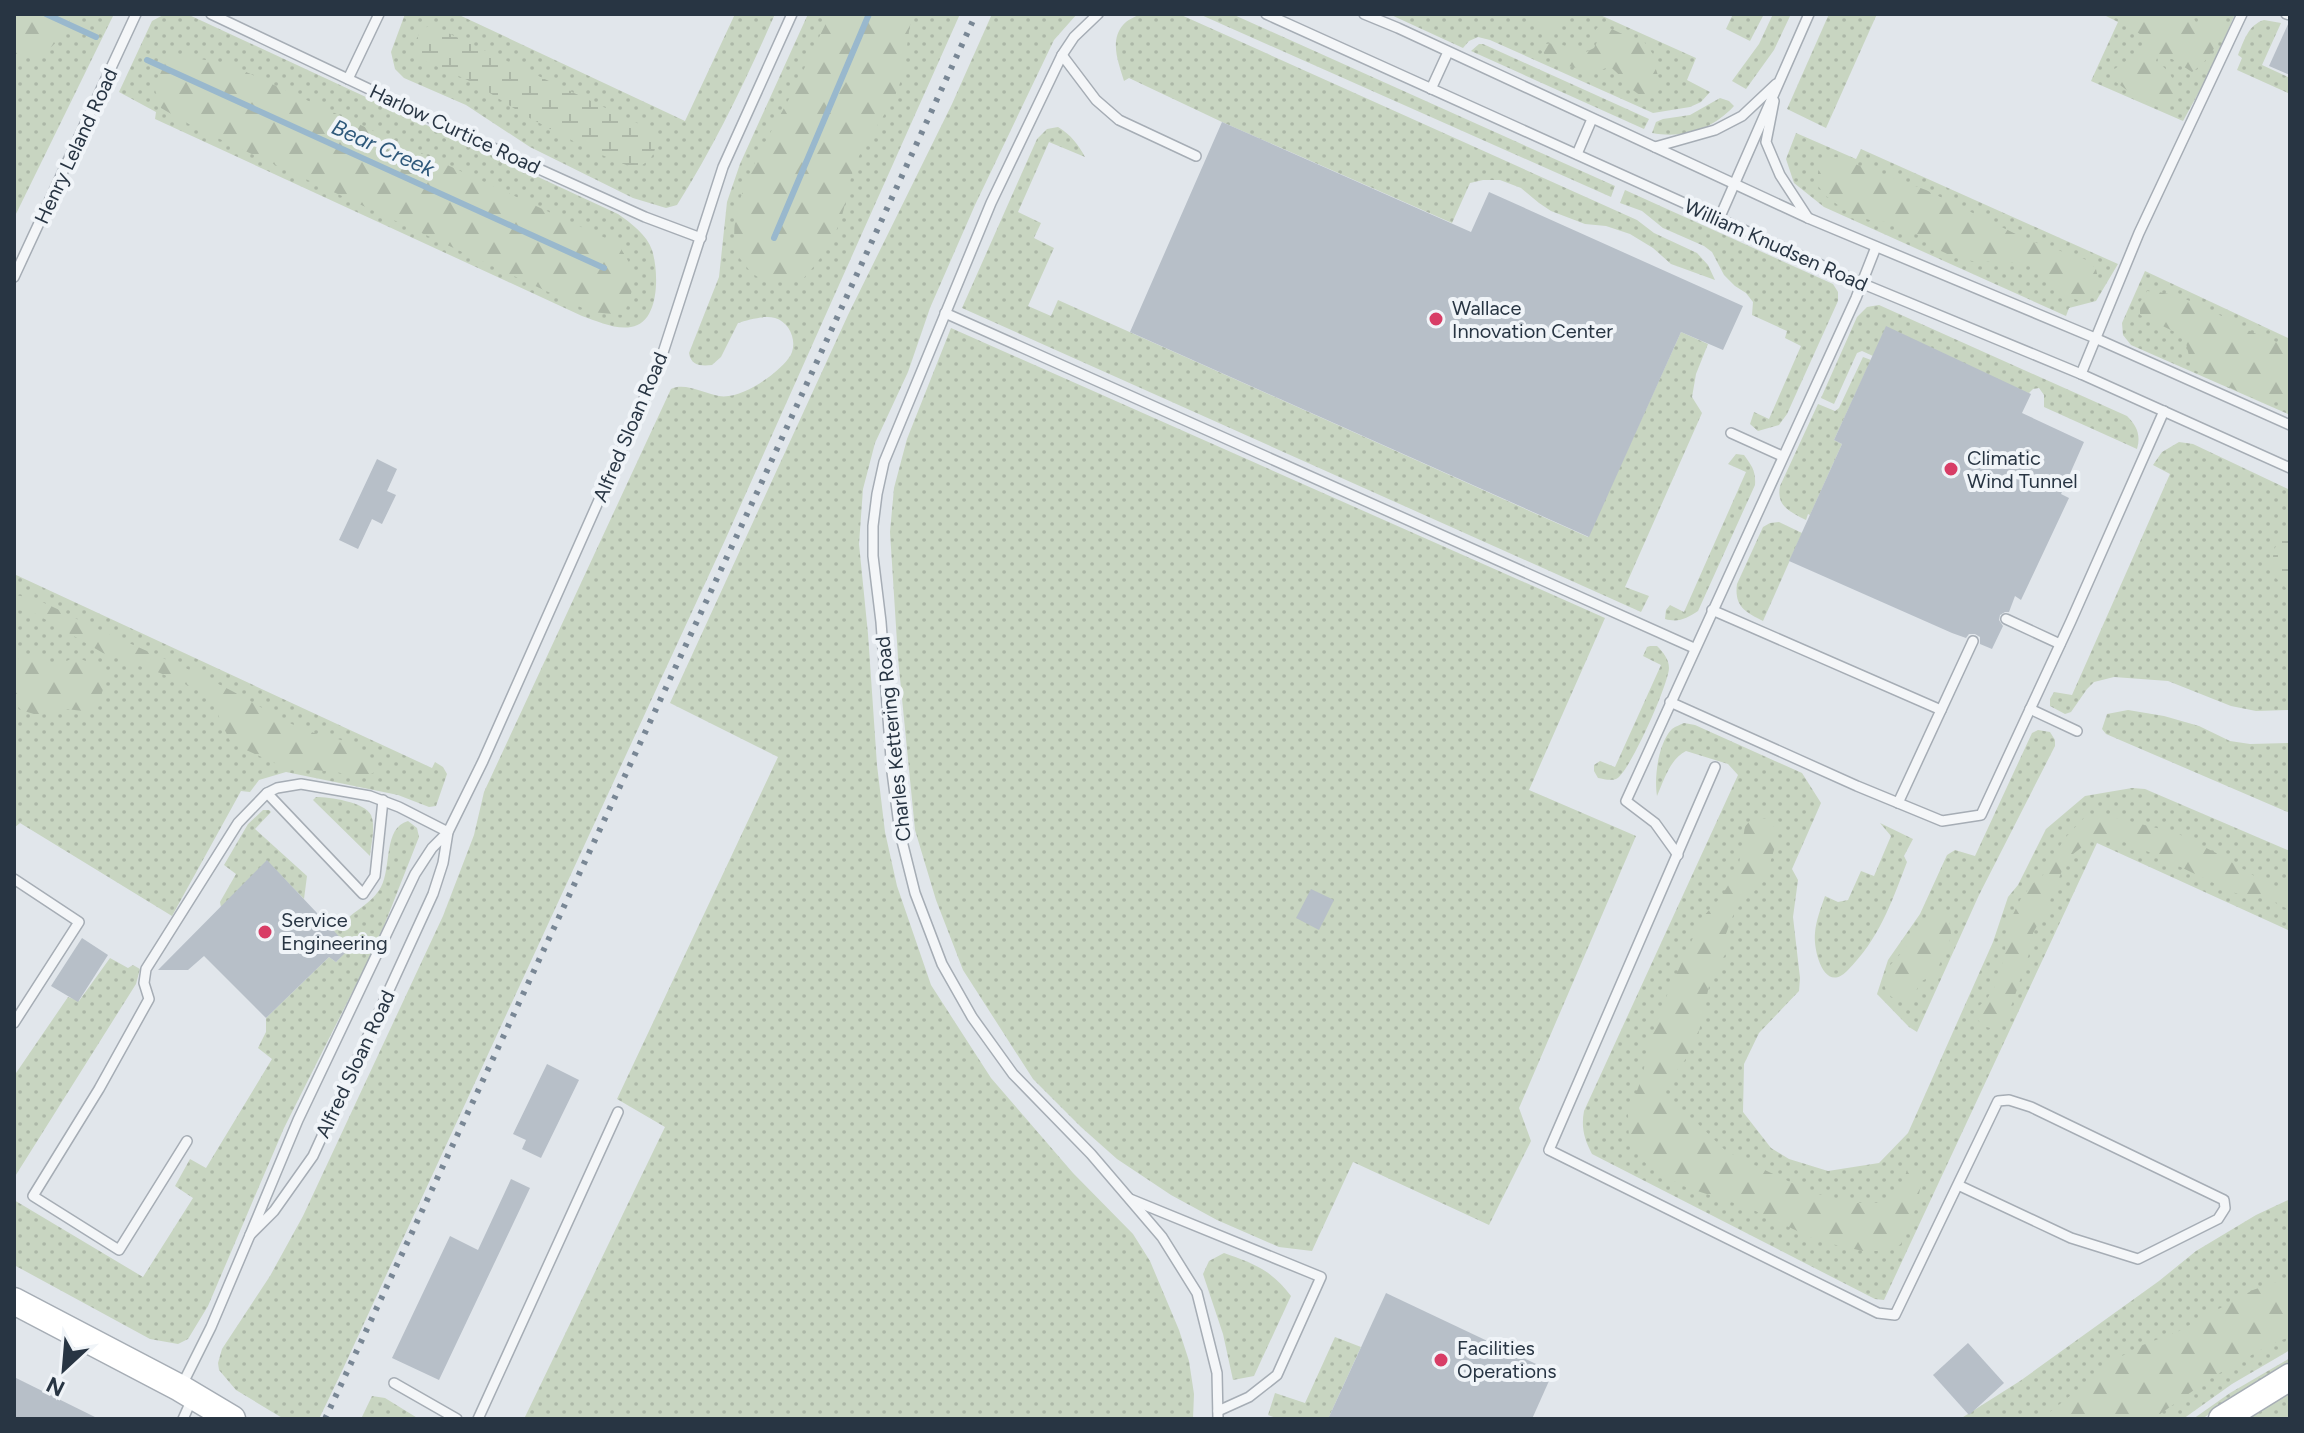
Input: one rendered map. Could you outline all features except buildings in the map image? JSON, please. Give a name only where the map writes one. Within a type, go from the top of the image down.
[{"type":"main road","points":[[14,1301],[185,1401],[232,1419]]},
{"type":"main road","points":[[2222,1419],[2290,1377]]},
{"type":"lane","name":"Henry Leland Road","points":[[14,277],[136,14]]},
{"type":"lane","name":"Harlow Curtice Road","points":[[211,14],[495,149],[645,217],[701,238]]},
{"type":"lane","points":[[348,79],[379,14]]},
{"type":"lane","name":"Alfred Sloan Road","points":[[250,1235],[274,1211],[313,1156],[433,894],[443,863],[448,832],[483,761],[659,365],[723,167],[792,14]]},
{"type":"lane","name":"Charles Kettering Road","points":[[1098,14],[1074,37],[1062,55],[991,203],[945,313],[884,462],[873,526],[873,556],[900,833],[915,893],[942,964],[972,1017],[1013,1074],[1091,1154],[1162,1237],[1197,1293],[1217,1373],[1218,1415]]},
{"type":"lane","name":"William Knudsen Road","points":[[1266,14],[1861,283],[2081,374],[2290,468]]},
{"type":"lane","name":"William Knudsen Road","points":[[1364,14],[1808,218],[2095,338],[2290,425]]},
{"type":"lane","points":[[1719,219],[1809,14]]},
{"type":"lane","points":[[2081,374],[2139,233],[2242,14]]},
{"type":"lane","points":[[1431,89],[1448,52]]},
{"type":"lane","points":[[1062,55],[1096,100],[1119,120],[1196,156]]},
{"type":"lane","points":[[1655,147],[1715,130],[1742,116],[1778,82]]},
{"type":"lane","points":[[1778,82],[1766,142],[1780,175],[1808,218]]},
{"type":"lane","points":[[1577,154],[1592,119]]},
{"type":"lane","points":[[1678,855],[1655,823],[1626,801],[1876,247]]},
{"type":"lane","points":[[945,313],[1694,648]]},
{"type":"lane","points":[[1670,702],[1942,821],[1981,815],[2164,411]]},
{"type":"lane","points":[[1731,433],[1782,456]]},
{"type":"lane","points":[[1712,610],[1941,710]]},
{"type":"lane","points":[[2006,619],[2060,644]]},
{"type":"lane","points":[[1898,803],[1973,641]]},
{"type":"lane","points":[[2030,709],[2077,731]]},
{"type":"lane","points":[[1715,767],[1549,1150],[1878,1313],[1895,1315],[1998,1101],[2009,1100],[2031,1107],[2224,1200],[2225,1208],[2218,1219],[2138,1259],[2071,1238],[1958,1185]]},
{"type":"lane","points":[[187,1141],[119,1250],[33,1196],[99,1089],[149,999],[144,983],[146,969],[238,823],[267,793],[301,784],[383,800],[448,832]]},
{"type":"lane","points":[[267,793],[363,894],[375,876],[383,800]]},
{"type":"lane","name":"Alfred Sloan Road","points":[[185,1401],[211,1327],[298,1120],[415,874],[432,848],[448,832]]},
{"type":"lane","points":[[14,879],[79,922],[14,1023]]},
{"type":"lane","points":[[478,1419],[618,1112]]},
{"type":"lane","points":[[1127,1198],[1321,1277],[1277,1375],[1249,1397],[1218,1415]]},
{"type":"lane","points":[[394,1383],[457,1419]]},
{"type":"green space","points":[[14,14],[114,14],[14,218]]},
{"type":"green space","points":[[14,14],[72,14],[64,32],[51,47],[25,56],[14,54]]},
{"type":"green space","points":[[165,14],[187,14],[618,214],[642,234],[652,250],[656,283],[648,316],[641,323],[625,328],[582,316],[155,119],[156,112],[119,92],[152,21]]},
{"type":"green space","points":[[405,14],[457,14],[685,121],[735,14],[775,14],[704,159],[677,205],[666,208],[633,198],[530,147],[466,105],[404,78],[395,69],[391,52]]},
{"type":"green space","points":[[808,14],[960,14],[726,538],[319,1419],[284,1419],[236,1390],[219,1370],[222,1349],[270,1276],[303,1216],[443,916],[474,835],[484,792],[671,389],[689,388],[719,396],[737,394],[766,379],[791,354],[792,336],[786,325],[775,318],[766,317],[738,323],[721,357],[712,365],[694,363],[689,353],[719,277],[727,202],[740,164]]},
{"type":"green space","points":[[831,14],[913,14],[903,72],[892,101],[857,161],[841,219],[827,248],[801,281],[764,280],[751,272],[737,254],[734,232],[737,212],[751,171]]},
{"type":"green space","points":[[992,14],[1077,14],[1054,40],[975,205],[930,308],[908,372],[875,443],[863,489],[859,544],[885,832],[897,886],[931,985],[991,1078],[1073,1173],[1133,1234],[1150,1261],[1189,1361],[1194,1394],[1193,1419],[524,1419],[665,1127],[617,1099],[778,757],[670,703],[848,315],[952,104]]},
{"type":"green space","points":[[1140,14],[1179,14],[1637,220],[1654,233],[1697,253],[1708,265],[1715,280],[1671,264],[1630,234],[1606,226],[1585,224],[1551,211],[1521,188],[1500,180],[1470,183],[1452,223],[1129,78],[1124,81],[1116,53],[1117,38],[1125,23]]},
{"type":"green space","points":[[1199,14],[1232,14],[1615,186],[1611,197]]},
{"type":"green space","points":[[1389,14],[1598,14],[1696,58],[1687,80],[1710,92],[1701,102],[1690,107],[1653,113],[1490,40],[1478,37],[1463,48]]},
{"type":"green space","points":[[1533,14],[1562,14],[1563,23],[1560,29],[1547,32],[1535,26]]},
{"type":"green space","points":[[1733,14],[1764,14],[1750,41],[1726,29]]},
{"type":"green space","points":[[1773,14],[1791,14],[1774,50],[1746,89],[1732,81],[1759,44]]},
{"type":"green space","points":[[1829,14],[1877,14],[1826,128],[1787,109]]},
{"type":"green space","points":[[2102,14],[2235,14],[2210,72],[2183,121],[2091,81],[2118,22]]},
{"type":"green space","points":[[2108,14],[2191,14],[2197,24],[2208,24],[2211,14],[2224,14],[2226,18],[2214,48],[2192,72],[2172,59],[2157,58],[2156,61],[2167,70],[2175,85],[2174,104],[2161,109],[2112,79],[2113,70],[2144,49],[2141,35]]},
{"type":"green space","points":[[2264,20],[2281,23],[2262,65],[2290,78],[2290,94],[2237,70],[2242,58],[2238,55],[2247,34]]},
{"type":"green space","points":[[1601,24],[1633,39],[1643,40],[1655,57],[1660,85],[1656,96],[1648,97],[1635,92],[1610,67],[1597,71],[1575,68],[1558,62],[1541,50],[1543,45],[1554,43],[1582,54],[1594,48],[1596,29]]},
{"type":"green space","points":[[431,25],[656,132],[653,154],[636,169],[592,151],[526,116],[474,83],[414,56],[417,38],[422,30]]},
{"type":"green space","points":[[1479,44],[1649,119],[1644,129],[1471,51]]},
{"type":"green space","points":[[170,53],[231,65],[618,244],[634,278],[624,315],[591,312],[194,127],[161,108],[154,87]]},
{"type":"green space","points":[[1720,98],[1734,106],[1717,121],[1686,133],[1652,133],[1656,122],[1690,115]]},
{"type":"green space","points":[[1058,127],[1074,140],[1085,157],[1049,142],[1018,212],[1041,223],[1034,238],[1054,248],[1028,306],[1051,316],[1058,300],[1588,537],[1681,332],[1708,344],[1696,374],[1692,397],[1702,413],[1625,587],[1649,596],[1641,612],[962,308],[1037,139],[1047,129]]},
{"type":"green space","points":[[1796,133],[1856,159],[1861,149],[2118,264],[2096,301],[2069,308],[2066,316],[1824,207],[1794,183],[1786,159]]},
{"type":"green space","points":[[1836,157],[1926,190],[2028,240],[2087,260],[2096,269],[2099,283],[2092,294],[2080,301],[2057,288],[2040,267],[2027,263],[1972,261],[1954,257],[1941,251],[1922,235],[1847,212],[1818,186],[1818,172],[1823,160]]},
{"type":"green space","points":[[1625,190],[1833,284],[1838,292],[1838,301],[1787,414],[1779,425],[1758,431],[1750,424],[1754,412],[1769,419],[1801,346],[1785,338],[1787,331],[1752,315],[1753,302],[1724,275],[1712,252],[1663,228],[1642,211],[1620,203]]},
{"type":"green space","points":[[2145,271],[2290,339],[2290,415],[2131,345],[2123,335],[2122,323]]},
{"type":"green space","points":[[2147,291],[2189,301],[2290,348],[2290,402],[2264,402],[2192,369],[2186,343],[2177,333],[2140,315],[2140,302]]},
{"type":"green space","points":[[1879,305],[2127,416],[2137,431],[2137,449],[2044,407],[2044,395],[2039,388],[2029,393],[1862,351],[1857,353],[1834,404],[1821,398],[1857,317],[1867,307]]},
{"type":"green space","points":[[951,328],[1605,618],[1529,790],[1636,836],[1519,1108],[1531,1141],[1489,1225],[1353,1162],[1312,1251],[1279,1247],[1217,1220],[1171,1195],[1117,1159],[1081,1127],[1033,1079],[963,970],[936,900],[915,830],[898,658],[890,532],[894,488],[907,439]]},
{"type":"green space","points":[[1863,357],[1871,360],[1834,440],[1842,444],[1806,520],[1782,503],[1780,486],[1818,404],[1835,411],[1839,408]]},
{"type":"green space","points":[[2179,442],[2193,444],[2290,490],[2290,710],[2256,711],[2231,706],[2168,681],[2114,677],[2094,682],[2071,712],[2065,714],[2050,706],[2050,699],[2054,692],[2072,695],[2170,474],[2153,465],[2162,452]]},
{"type":"green space","points":[[1736,454],[1744,455],[1751,466],[1755,485],[1698,611],[1683,619],[1665,619],[1670,605],[1684,612],[1746,472],[1728,464]]},
{"type":"green space","points":[[1779,522],[1802,533],[1763,621],[1739,603],[1737,584],[1763,527]]},
{"type":"green space","points":[[2290,528],[2290,592],[2271,573],[2274,549]]},
{"type":"green space","points":[[14,574],[432,768],[435,762],[447,774],[436,806],[429,807],[398,795],[286,772],[259,780],[250,792],[241,791],[172,916],[20,823],[14,828]]},
{"type":"green space","points":[[14,595],[45,603],[232,691],[298,727],[349,742],[365,753],[375,772],[362,778],[283,767],[231,743],[208,696],[160,673],[103,653],[36,614],[14,609]]},
{"type":"green space","points":[[1650,646],[1657,646],[1668,662],[1663,691],[1622,773],[1614,780],[1598,778],[1594,765],[1600,761],[1615,767],[1661,665],[1643,656]]},
{"type":"green space","points":[[23,654],[56,667],[72,658],[79,658],[101,668],[106,681],[99,701],[83,711],[58,708],[37,715],[21,710],[14,702],[13,676]]},
{"type":"green space","points":[[2128,710],[2199,726],[2230,741],[2290,743],[2290,813],[2106,734],[2102,729],[2107,714]]},
{"type":"green space","points":[[1684,723],[1695,725],[1802,773],[1821,803],[1792,869],[1798,880],[1793,917],[1799,991],[1759,1033],[1744,1064],[1743,1112],[1771,1148],[1789,1159],[1828,1171],[1879,1163],[1908,1133],[1993,942],[2008,897],[2018,885],[2046,829],[2085,796],[2132,788],[2145,789],[2290,851],[2290,931],[2097,843],[1884,1300],[1875,1299],[1592,1154],[1585,1138],[1584,1111],[1738,775],[1728,764],[1686,751],[1672,765],[1657,796],[1657,771],[1663,743],[1672,729]]},
{"type":"green space","points":[[2038,730],[2050,732],[2055,746],[1979,895],[1917,1032],[1877,994],[1888,960],[1920,914],[1947,855],[1955,850],[1975,856],[2032,733]]},
{"type":"green space","points":[[316,797],[346,801],[367,810],[373,824],[370,856],[313,800]]},
{"type":"green space","points":[[263,810],[271,812],[255,829],[307,876],[304,899],[267,861],[221,907],[220,902],[236,874],[224,865],[248,824]]},
{"type":"green space","points":[[2090,815],[2104,815],[2177,833],[2261,880],[2290,892],[2290,910],[2267,899],[2235,893],[2122,841],[2094,838],[2073,854],[2063,868],[2033,933],[2012,1004],[2002,1022],[1990,1028],[1983,1026],[1974,1015],[1975,1009],[1994,988],[2005,955],[2006,929],[2020,900],[2043,875],[2064,839]]},
{"type":"green space","points":[[1754,817],[1767,819],[1776,829],[1776,843],[1768,870],[1763,882],[1735,911],[1726,934],[1728,950],[1709,986],[1698,1036],[1663,1093],[1670,1104],[1696,1122],[1726,1151],[1813,1193],[1856,1203],[1886,1203],[1896,1194],[1908,1169],[1915,1170],[1922,1181],[1916,1207],[1901,1244],[1889,1251],[1863,1251],[1818,1241],[1747,1207],[1688,1188],[1648,1166],[1629,1142],[1628,1114],[1643,1075],[1647,1048],[1667,995],[1702,918],[1738,870],[1745,826]]},
{"type":"green space","points":[[408,821],[417,828],[419,837],[378,941],[284,1128],[208,1306],[188,1339],[178,1344],[150,1339],[14,1265],[14,1200],[143,1277],[193,1198],[175,1186],[190,1159],[206,1168],[272,1059],[258,1048],[266,1032],[266,1018],[329,957],[336,962],[349,948],[320,916],[329,913],[349,917],[375,895],[384,878],[391,839],[400,825]]},
{"type":"green space","points":[[1880,823],[1913,839],[1904,856],[1907,862],[1876,934],[1847,971],[1839,977],[1832,977],[1826,974],[1818,959],[1815,933],[1819,914],[1825,896],[1838,902],[1848,900],[1861,871],[1874,876],[1891,836]]},
{"type":"green space","points":[[1942,913],[1949,917],[1951,934],[1935,974],[1922,981],[1909,1002],[1894,999],[1885,986],[1887,971],[1918,925]]},
{"type":"green space","points":[[110,958],[128,968],[133,965],[140,969],[136,984],[14,1178],[14,1076],[68,997],[79,1001]]},
{"type":"green space","points":[[2290,1199],[2290,1350],[2232,1384],[2183,1419],[1960,1419],[2020,1381],[2196,1251],[2256,1215]]},
{"type":"green space","points":[[1224,1253],[1262,1269],[1291,1296],[1254,1376],[1233,1380],[1223,1334],[1203,1274],[1209,1261]]},
{"type":"green space","points":[[2290,1277],[2290,1337],[2271,1344],[2211,1378],[2153,1419],[2041,1419],[2115,1360],[2140,1346],[2177,1332],[2253,1290]]},
{"type":"green space","points":[[1335,1337],[1361,1347],[1328,1419],[1279,1419],[1268,1415],[1275,1393],[1305,1403]]},
{"type":"green space","points":[[2290,1358],[2290,1363],[2202,1419],[2193,1419],[2230,1393]]},
{"type":"green space","points":[[2290,1388],[2290,1419],[2241,1419]]},
{"type":"green space","points":[[372,1396],[385,1398],[419,1419],[361,1419]]},
{"type":"waterway","name":"Bear Creek","points":[[46,14],[96,37]]},
{"type":"waterway","name":"Bear Creek","points":[[774,238],[869,14]]},
{"type":"waterway","name":"Bear Creek","points":[[147,60],[604,268]]},
{"type":"railway","points":[[325,1419],[760,486],[976,14]]},
{"type":"place","name":"Wallace Innovation Center","points":[[1436,319]]},
{"type":"place","name":"Climatic Wind Tunnel","points":[[1951,469]]},
{"type":"place","name":"Service Engineering","points":[[265,932]]},
{"type":"place","name":"Facilities Operations","points":[[1441,1360]]}]
